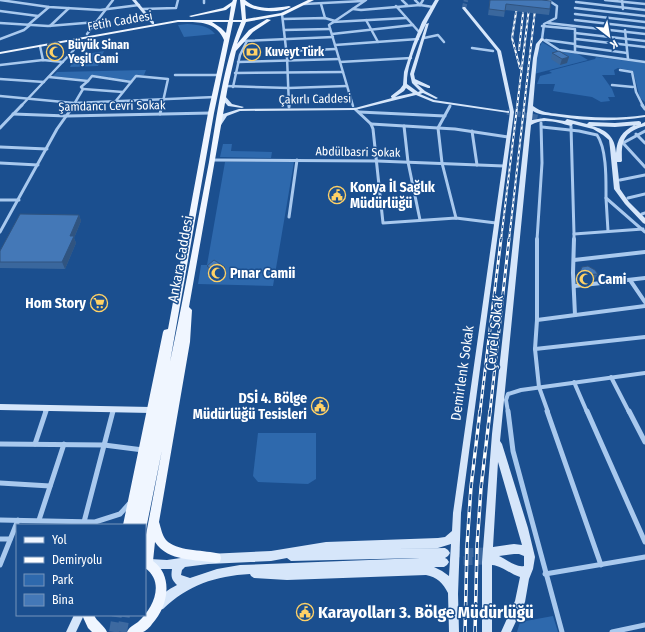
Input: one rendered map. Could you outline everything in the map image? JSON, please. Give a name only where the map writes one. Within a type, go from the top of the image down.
[{"type":"main road","points":[[244,18],[312,0]]},
{"type":"main road","points":[[184,18],[220,11],[228,8],[235,2],[240,7],[242,2]]},
{"type":"main road","name":"Ankara Caddesi","points":[[134,524],[154,430],[176,303],[212,113],[235,2]]},
{"type":"main road","points":[[242,2],[248,6],[258,9],[288,7]]},
{"type":"main road","points":[[242,2],[244,18]]},
{"type":"main road","points":[[232,54],[254,28],[281,16],[305,2]]},
{"type":"main road","points":[[262,13],[257,16],[265,18]]},
{"type":"main road","points":[[208,20],[217,18],[212,16]]},
{"type":"main road","name":"Fetih Caddesi","points":[[0,49],[184,18],[212,16],[231,18]]},
{"type":"main road","points":[[244,18],[281,16]]},
{"type":"main road","name":"Ankara Caddesi","points":[[142,524],[188,296],[225,86],[232,54],[244,18]]},
{"type":"main road","name":"Fetih Caddesi","points":[[0,53],[178,21],[244,18]]},
{"type":"main road","points":[[193,20],[214,25],[224,33],[227,41]]},
{"type":"main road","points":[[228,32],[238,30],[239,33]]},
{"type":"main road","points":[[139,630],[159,605],[162,593],[158,573],[148,563],[148,553],[186,342],[189,318],[188,296]]},
{"type":"main road","points":[[128,524],[164,345],[176,303]]},
{"type":"main road","points":[[155,517],[157,536],[165,548],[173,551],[199,554],[216,558]]},
{"type":"main road","points":[[88,616],[92,624],[100,632]]},
{"type":"street","points":[[0,0],[49,7],[107,10],[141,7],[176,8],[178,0]]},
{"type":"street","points":[[87,34],[114,0]]},
{"type":"street","points":[[134,0],[153,23]]},
{"type":"street","points":[[402,0],[407,5]]},
{"type":"street","points":[[415,0],[420,4]]},
{"type":"street","points":[[420,4],[423,0]]},
{"type":"street","points":[[395,98],[405,85],[405,76],[420,33],[438,0]]},
{"type":"street","points":[[442,0],[430,21],[412,74],[412,79],[423,91],[442,100],[509,111]]},
{"type":"street","points":[[542,26],[556,18],[557,6],[548,0]]},
{"type":"street","points":[[605,0],[645,4]]},
{"type":"street","points":[[305,2],[321,4],[341,1],[365,1]]},
{"type":"street","points":[[365,1],[329,25],[347,86],[356,109],[371,124],[375,136],[383,224],[456,218],[496,223]]},
{"type":"street","points":[[575,52],[576,1],[645,10]]},
{"type":"street","points":[[622,1],[628,59]]},
{"type":"street","points":[[321,4],[325,18]]},
{"type":"street","points":[[353,9],[361,10],[420,4],[433,7]]},
{"type":"street","points":[[396,6],[420,33]]},
{"type":"street","points":[[0,39],[24,30],[49,7]]},
{"type":"street","points":[[50,26],[69,8]]},
{"type":"street","points":[[464,8],[499,50],[509,111]]},
{"type":"street","points":[[575,8],[645,16]]},
{"type":"street","points":[[0,10],[38,16]]},
{"type":"street","points":[[575,14],[645,22]]},
{"type":"street","points":[[289,107],[287,61],[281,16],[325,18],[334,21],[406,18]]},
{"type":"street","points":[[366,20],[378,42]]},
{"type":"street","points":[[575,20],[645,28]]},
{"type":"street","points":[[0,22],[29,25],[74,26],[97,22]]},
{"type":"street","points":[[546,23],[645,41]]},
{"type":"street","points":[[233,87],[244,41],[333,36],[413,26]]},
{"type":"street","points":[[542,26],[645,34]]},
{"type":"street","points":[[542,26],[542,39]]},
{"type":"street","points":[[284,30],[330,29]]},
{"type":"street","points":[[424,38],[438,35],[444,42]]},
{"type":"street","points":[[0,128],[63,62],[76,46],[79,39]]},
{"type":"street","points":[[286,51],[418,39]]},
{"type":"street","points":[[542,39],[627,53]]},
{"type":"street","points":[[542,39],[559,50],[645,62]]},
{"type":"street","name":"Çevreli Sokak","points":[[487,632],[487,562],[496,434],[505,393],[535,58],[538,44],[542,39]]},
{"type":"street","points":[[576,39],[645,47]]},
{"type":"street","points":[[40,46],[43,60]]},
{"type":"street","points":[[472,48],[494,51]]},
{"type":"street","points":[[238,62],[340,61],[411,58]]},
{"type":"street","points":[[0,64],[43,60],[63,62]]},
{"type":"street","points":[[620,70],[632,72],[633,87],[636,96],[643,104],[645,109]]},
{"type":"street","points":[[235,74],[343,72]]},
{"type":"street","points":[[175,75],[220,75]]},
{"type":"street","points":[[0,232],[57,129],[67,116],[83,89],[82,87],[92,76],[131,82]]},
{"type":"street","points":[[115,102],[136,76],[168,79],[160,114]]},
{"type":"street","points":[[49,77],[88,81]]},
{"type":"street","points":[[412,79],[428,87]]},
{"type":"street","points":[[0,80],[44,82]]},
{"type":"street","points":[[405,85],[414,92],[433,101],[450,106],[502,114],[509,111]]},
{"type":"street","points":[[612,85],[633,87]]},
{"type":"street","points":[[225,86],[289,88],[347,86]]},
{"type":"street","points":[[83,89],[123,92]]},
{"type":"street","name":"Çakırlı Caddesi","points":[[234,108],[356,109],[414,92],[423,91]]},
{"type":"street","points":[[0,96],[74,103],[216,97]]},
{"type":"street","points":[[219,124],[225,115],[234,108],[223,97]]},
{"type":"street","points":[[395,98],[433,101],[509,111]]},
{"type":"street","points":[[450,106],[438,128],[442,164],[456,218]]},
{"type":"street","name":"Çakırlı Caddesi","points":[[234,108],[289,107],[356,109]]},
{"type":"street","points":[[531,107],[541,119],[572,131],[596,135],[600,138],[608,231]]},
{"type":"street","points":[[356,109],[445,116]]},
{"type":"street","name":"Demirlenk Sokak","points":[[454,632],[453,594],[456,532],[508,137],[509,111]]},
{"type":"street","name":"Şamdancı Cevri Sokak","points":[[13,114],[67,116],[212,113]]},
{"type":"street","points":[[529,124],[534,120],[541,119],[603,120],[627,119],[645,116]]},
{"type":"street","points":[[541,119],[608,125],[645,122]]},
{"type":"street","points":[[541,119],[601,123],[645,122]]},
{"type":"street","points":[[541,119],[585,127],[604,136],[609,144],[612,174],[616,185],[627,203],[645,222],[644,230]]},
{"type":"street","points":[[541,119],[542,163],[536,255],[537,320],[535,349],[539,387],[601,564]]},
{"type":"street","points":[[567,121],[595,128],[611,140],[616,185]]},
{"type":"street","points":[[644,214],[628,198],[621,187],[618,146],[626,133],[632,128],[645,122]]},
{"type":"street","points":[[371,124],[438,128],[508,137]]},
{"type":"street","points":[[404,126],[408,162],[420,220]]},
{"type":"street","points":[[571,126],[575,315]]},
{"type":"street","points":[[645,131],[636,134],[632,139],[623,143],[645,167]]},
{"type":"street","points":[[472,132],[477,165]]},
{"type":"street","points":[[636,134],[645,143]]},
{"type":"street","points":[[0,147],[47,149]]},
{"type":"street","name":"Abdülbasri Sokak","points":[[212,160],[377,161],[504,166]]},
{"type":"street","points":[[289,217],[297,160]]},
{"type":"street","points":[[0,163],[38,165]]},
{"type":"street","points":[[620,180],[645,175]]},
{"type":"street","points":[[628,198],[645,194]]},
{"type":"street","points":[[606,198],[644,230]]},
{"type":"street","points":[[0,200],[19,200]]},
{"type":"street","points":[[574,234],[644,230]]},
{"type":"street","points":[[574,260],[645,252]]},
{"type":"street","points":[[575,286],[645,278]]},
{"type":"street","points":[[630,280],[645,302]]},
{"type":"street","points":[[537,320],[645,306]]},
{"type":"street","points":[[535,349],[645,337]]},
{"type":"street","points":[[562,632],[545,574],[513,451],[505,393],[645,373]]},
{"type":"street","points":[[611,377],[645,442]]},
{"type":"street","points":[[574,382],[645,542]]},
{"type":"street","points":[[0,406],[151,410]]},
{"type":"street","points":[[35,444],[47,407]]},
{"type":"street","points":[[84,522],[114,409]]},
{"type":"street","points":[[496,434],[503,467],[526,539],[530,557],[524,578],[520,602],[506,632]]},
{"type":"street","points":[[0,444],[104,445],[143,450]]},
{"type":"street","points":[[39,520],[64,444]]},
{"type":"street","points":[[0,483],[50,486]]},
{"type":"street","points":[[0,520],[101,521],[120,514],[127,508],[134,493]]},
{"type":"street","points":[[16,524],[18,520]]},
{"type":"street","points":[[0,565],[16,525]]},
{"type":"street","points":[[271,556],[326,548],[438,543],[451,539],[456,532]]},
{"type":"street","points":[[0,539],[10,539]]},
{"type":"street","points":[[528,568],[525,571],[517,571],[492,556],[518,548],[526,551],[530,557]]},
{"type":"street","points":[[148,563],[162,565],[216,558],[271,556],[445,558],[240,570],[210,575],[190,582],[175,591],[159,605]]},
{"type":"street","points":[[545,574],[645,557]]},
{"type":"street","points":[[182,563],[177,568],[176,577],[180,581],[190,582]]},
{"type":"street","points":[[240,570],[272,575],[426,570],[437,573],[446,580],[453,594]]},
{"type":"street","points":[[71,632],[79,616]]},
{"type":"street","points":[[612,632],[645,625]]},
{"type":"green space","points":[[187,24],[206,27],[215,34],[184,37],[178,25]]},
{"type":"green space","points":[[542,42],[557,51],[578,54],[588,60],[534,74],[537,53]]},
{"type":"green space","points":[[104,51],[98,66],[70,67],[74,59],[92,58],[92,53]]},
{"type":"green space","points":[[596,57],[645,63],[645,102],[640,98],[633,71],[618,68],[614,70],[615,75],[602,75],[612,89],[615,97],[608,97],[610,101],[601,102],[592,97],[553,91],[555,84],[537,84],[540,76],[552,73],[549,71],[595,59]]},
{"type":"green space","points":[[146,70],[144,75],[137,75],[132,81],[110,79],[109,77],[91,76],[88,80],[53,76],[57,72]]},
{"type":"green space","points":[[223,144],[232,144],[231,151],[272,152],[271,158],[220,157]]},
{"type":"green space","points":[[225,162],[294,162],[273,286],[198,284],[201,265],[207,265]]},
{"type":"green space","points":[[258,433],[316,433],[316,479],[308,484],[258,482],[253,476]]},
{"type":"green space","points":[[553,616],[558,632],[517,632],[520,622]]},
{"type":"building","points":[[490,0],[551,1],[550,9],[506,4],[505,11],[489,9]]},
{"type":"building","points":[[56,41],[61,44],[52,47],[47,44]]},
{"type":"building","points":[[559,51],[569,57],[562,59],[552,53]]},
{"type":"building","points":[[20,214],[79,215],[70,236],[74,236],[62,262],[0,262],[0,251]]},
{"type":"building","points":[[214,260],[225,267],[217,273],[207,266]]},
{"type":"building","points":[[588,266],[595,270],[598,274],[582,275],[580,272],[582,267]]},
{"type":"tunnel","points":[[464,8],[466,0]]},
{"type":"tunnel","points":[[507,112],[541,118]]},
{"type":"tunnel","points":[[451,553],[491,552]]},
{"type":"tunnel","points":[[450,561],[490,560]]},
{"type":"tunnel","points":[[114,632],[117,616]]},
{"type":"tunnel","points":[[122,632],[125,616]]},
{"type":"railway","points":[[518,0],[512,38],[520,68]]},
{"type":"railway","points":[[501,240],[530,0]]},
{"type":"railway","points":[[509,240],[536,1]]},
{"type":"railway","points":[[519,50],[524,4]]},
{"type":"railway","points":[[480,412],[501,239]]},
{"type":"railway","points":[[490,412],[509,239]]},
{"type":"railway","points":[[465,632],[467,546],[471,487],[480,411]]},
{"type":"railway","points":[[475,632],[477,546],[481,488],[490,411]]},
{"type":"place","name":"Büyük Sinan Yeşil Cami","points":[[55,52]]},
{"type":"place","name":"Kuveyt Türk","points":[[252,52]]},
{"type":"place","name":"Konya İl Sağlık Müdürlüğü","points":[[337,195]]},
{"type":"place","name":"Pınar Camii","points":[[217,273]]},
{"type":"place","name":"Cami","points":[[585,279]]},
{"type":"place","name":"Hom Story","points":[[99,303]]},
{"type":"place","name":"DSİ 4. Bölge Müdürlüğü Tesisleri","points":[[320,406]]},
{"type":"place","name":"Karayolları 3. Bölge Müdürlüğü","points":[[305,612]]}]
